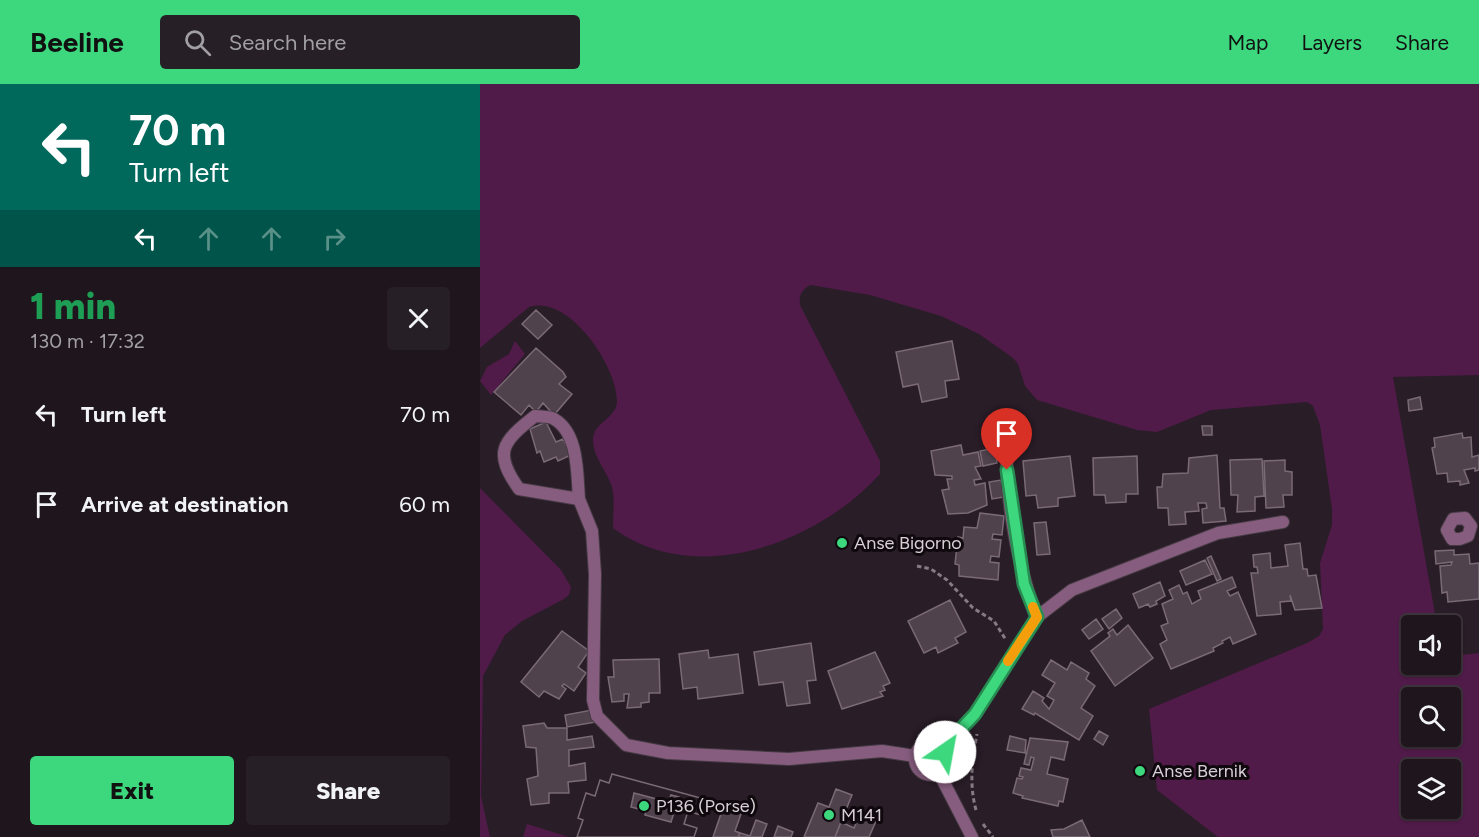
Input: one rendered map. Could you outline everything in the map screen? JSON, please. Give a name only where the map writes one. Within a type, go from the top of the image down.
[{"type":"street","points":[[579,500],[519,489],[505,468],[504,448],[514,432],[535,416],[553,418],[568,431],[576,463],[579,500],[592,531],[595,573],[593,700],[597,716],[626,746],[668,753],[789,759],[882,751],[915,756]]},
{"type":"street","points":[[1008,424],[1005,454],[1017,540],[1024,584],[1037,617]]},
{"type":"street","points":[[943,748],[975,714],[1037,617],[1072,590],[1140,561],[1218,533],[1282,522]]},
{"type":"street","points":[[929,743],[943,748],[946,761],[939,773],[929,775],[920,770],[915,756],[920,747],[929,743]]},
{"type":"street","points":[[939,773],[972,837]]},
{"type":"shaded area","points":[[480,84],[1479,84],[1479,375],[1393,377],[1435,615],[1401,615],[1401,675],[1461,675],[1461,655],[1479,653],[1479,837],[1218,837],[1157,790],[1149,709],[1307,643],[1319,636],[1323,629],[1320,563],[1332,525],[1332,509],[1320,425],[1313,406],[1307,402],[1211,410],[1157,432],[1137,430],[1037,400],[1025,386],[1018,364],[1013,358],[979,334],[941,316],[870,295],[810,285],[801,294],[800,305],[880,461],[880,474],[854,499],[824,520],[790,537],[754,550],[717,556],[681,555],[645,546],[613,528],[612,487],[595,452],[593,440],[597,429],[616,408],[615,387],[609,371],[600,353],[575,322],[560,311],[544,306],[529,307],[480,348]]},
{"type":"shaded area","points":[[515,341],[525,354],[491,395],[480,381],[487,367],[509,354]]},
{"type":"shaded area","points":[[480,488],[561,570],[571,587],[569,595],[564,599],[522,621],[505,635],[483,676],[481,796],[490,837],[480,837]]},
{"type":"shaded area","points":[[527,824],[569,837],[523,837]]},
{"type":"building","points":[[536,310],[552,325],[538,339],[522,324]]},
{"type":"building","points":[[952,341],[959,379],[945,381],[947,397],[922,402],[918,384],[903,387],[896,352]]},
{"type":"building","points":[[536,348],[563,372],[566,377],[559,384],[572,394],[554,415],[543,403],[536,412],[529,405],[521,415],[494,392]]},
{"type":"building","points":[[1420,397],[1422,409],[1409,411],[1408,400]]},
{"type":"building","points":[[546,422],[556,442],[563,439],[571,455],[558,461],[556,457],[544,462],[540,451],[537,453],[530,429]]},
{"type":"building","points":[[1202,426],[1212,426],[1212,435],[1203,435]]},
{"type":"building","points":[[1462,433],[1463,438],[1471,437],[1472,457],[1479,455],[1479,470],[1475,471],[1475,468],[1464,470],[1469,483],[1460,485],[1460,481],[1448,482],[1447,473],[1437,474],[1432,448],[1435,447],[1434,438]]},
{"type":"building","points":[[961,445],[963,455],[978,452],[981,466],[975,467],[981,479],[974,480],[975,485],[985,483],[987,505],[968,513],[948,514],[942,490],[949,489],[947,479],[952,479],[952,476],[935,475],[931,451]]},
{"type":"building","points":[[995,448],[997,463],[983,466],[980,451]]},
{"type":"building","points":[[1217,455],[1220,508],[1224,508],[1226,521],[1203,523],[1202,509],[1207,508],[1206,503],[1198,503],[1199,511],[1185,512],[1186,524],[1169,525],[1168,508],[1158,508],[1157,487],[1162,487],[1163,474],[1188,473],[1189,458]]},
{"type":"building","points":[[1070,456],[1075,496],[1058,498],[1058,506],[1038,508],[1036,495],[1026,496],[1023,461]]},
{"type":"building","points":[[1137,456],[1138,494],[1126,494],[1126,502],[1106,503],[1105,495],[1094,495],[1093,458]]},
{"type":"building","points":[[1262,459],[1264,496],[1255,497],[1255,511],[1237,512],[1238,495],[1231,495],[1230,460]]},
{"type":"building","points":[[1285,460],[1285,471],[1292,472],[1292,495],[1283,495],[1284,507],[1266,508],[1264,461]]},
{"type":"building","points":[[1001,480],[1004,497],[992,499],[989,482]]},
{"type":"building","points":[[980,513],[1004,516],[1002,535],[993,534],[992,539],[1001,540],[999,557],[991,556],[990,562],[999,563],[998,580],[959,576],[959,565],[955,564],[958,537],[963,538],[964,527],[977,528]]},
{"type":"building","points":[[1046,522],[1050,554],[1037,555],[1034,523]]},
{"type":"building","points":[[1300,543],[1303,569],[1307,569],[1308,576],[1316,575],[1322,608],[1295,610],[1290,595],[1291,601],[1280,602],[1281,614],[1257,616],[1251,573],[1258,573],[1257,567],[1254,567],[1253,555],[1270,553],[1271,568],[1288,566],[1285,545]]},
{"type":"building","points":[[1454,550],[1454,555],[1469,554],[1470,564],[1479,563],[1479,599],[1448,602],[1447,592],[1442,593],[1440,566],[1451,565],[1452,562],[1436,564],[1435,551]]},
{"type":"building","points":[[1211,556],[1221,579],[1217,581],[1207,558]]},
{"type":"building","points":[[1205,560],[1212,574],[1186,585],[1180,571]]},
{"type":"building","points":[[1232,577],[1236,587],[1227,591],[1230,596],[1238,592],[1256,634],[1233,644],[1230,637],[1213,648],[1214,651],[1171,669],[1160,644],[1167,640],[1161,626],[1168,623],[1162,604],[1173,599],[1169,590],[1179,585],[1183,594],[1187,592],[1192,604],[1201,599],[1198,591]]},
{"type":"building","points":[[1160,582],[1165,596],[1156,601],[1157,604],[1150,607],[1148,604],[1139,608],[1133,594]]},
{"type":"building","points":[[950,600],[966,632],[955,638],[958,643],[938,653],[936,647],[924,653],[908,621]]},
{"type":"building","points":[[1116,609],[1122,618],[1109,629],[1102,619]]},
{"type":"building","points":[[1096,619],[1103,629],[1089,639],[1082,630]]},
{"type":"building","points":[[1128,625],[1153,658],[1115,686],[1091,651],[1110,636],[1108,633],[1113,629],[1117,635]]},
{"type":"building","points":[[562,631],[589,651],[578,667],[586,673],[574,691],[564,684],[562,686],[566,689],[559,699],[544,691],[539,697],[521,682]]},
{"type":"building","points":[[811,643],[816,680],[807,681],[810,703],[787,706],[783,682],[759,685],[754,652]]},
{"type":"building","points":[[708,650],[709,658],[738,654],[743,693],[698,699],[697,687],[683,689],[679,654]]},
{"type":"building","points":[[875,652],[890,683],[883,686],[885,690],[880,692],[883,696],[842,709],[828,671]]},
{"type":"building","points":[[659,659],[660,693],[649,693],[649,702],[641,703],[641,707],[627,708],[629,694],[624,694],[624,701],[612,702],[608,677],[614,677],[613,660]]},
{"type":"building","points":[[1051,660],[1067,670],[1071,662],[1089,673],[1086,679],[1095,686],[1081,708],[1093,716],[1079,740],[1035,713],[1034,715],[1022,709],[1033,691],[1044,698],[1042,701],[1049,709],[1054,700],[1047,696],[1055,683],[1042,675]]},
{"type":"building","points":[[592,710],[596,722],[567,727],[565,715]]},
{"type":"building","points":[[544,723],[547,728],[567,728],[567,740],[592,736],[594,747],[569,750],[569,766],[585,763],[586,780],[568,782],[569,793],[549,793],[549,803],[531,805],[527,779],[538,776],[536,748],[526,747],[523,726]]},
{"type":"building","points":[[1099,731],[1108,736],[1103,745],[1094,739]]},
{"type":"building","points":[[1010,736],[1026,740],[1025,753],[1007,750]]},
{"type":"building","points":[[1030,738],[1068,742],[1064,760],[1051,757],[1047,774],[1068,779],[1063,802],[1059,801],[1058,806],[1022,798],[1023,796],[1013,793],[1017,778],[1022,779],[1023,777],[1019,776],[1021,768],[1031,770],[1034,758],[1031,757],[1029,765],[1024,764]]},
{"type":"building","name":"P136 (Porse)","points":[[612,774],[708,800],[704,816],[688,811],[684,824],[697,828],[694,837],[577,837],[583,820],[578,818],[586,793],[595,796],[600,780],[609,783]],"holes":[[[634,793],[668,802],[671,795],[679,797],[671,822],[645,815],[646,811],[631,807]]]},
{"type":"building","name":"P136 (Porse)","points":[[612,774],[708,800],[704,816],[688,811],[684,824],[697,828],[694,837],[577,837],[583,820],[578,818],[586,793],[595,796],[600,780],[609,783]]},
{"type":"building","name":"M141","points":[[836,789],[852,795],[835,837],[804,837],[818,803],[829,807]]},
{"type":"building","points":[[723,808],[741,814],[735,831],[740,833],[738,837],[713,837]]},
{"type":"building","points":[[861,812],[877,819],[869,837],[835,837],[841,822],[854,828]]},
{"type":"building","points":[[756,820],[767,824],[762,837],[738,837],[740,833],[750,836]]},
{"type":"building","points":[[1082,820],[1090,837],[1053,837],[1051,830],[1064,829]]},
{"type":"building","points":[[778,826],[793,832],[791,837],[774,837]]},
{"type":"slow traffic","points":[[1008,661],[1037,617],[1033,607]]},
{"type":"place","name":"Anse Bigorno","points":[[842,543]]},
{"type":"place","name":"Anse Bernik","points":[[1140,771]]},
{"type":"place","name":"P136 (Porse)","points":[[644,806]]},
{"type":"place","name":"M141","points":[[829,815]]},
{"type":"route","points":[[945,752],[943,748],[975,714],[1037,617],[1024,584],[1007,470]]}]
